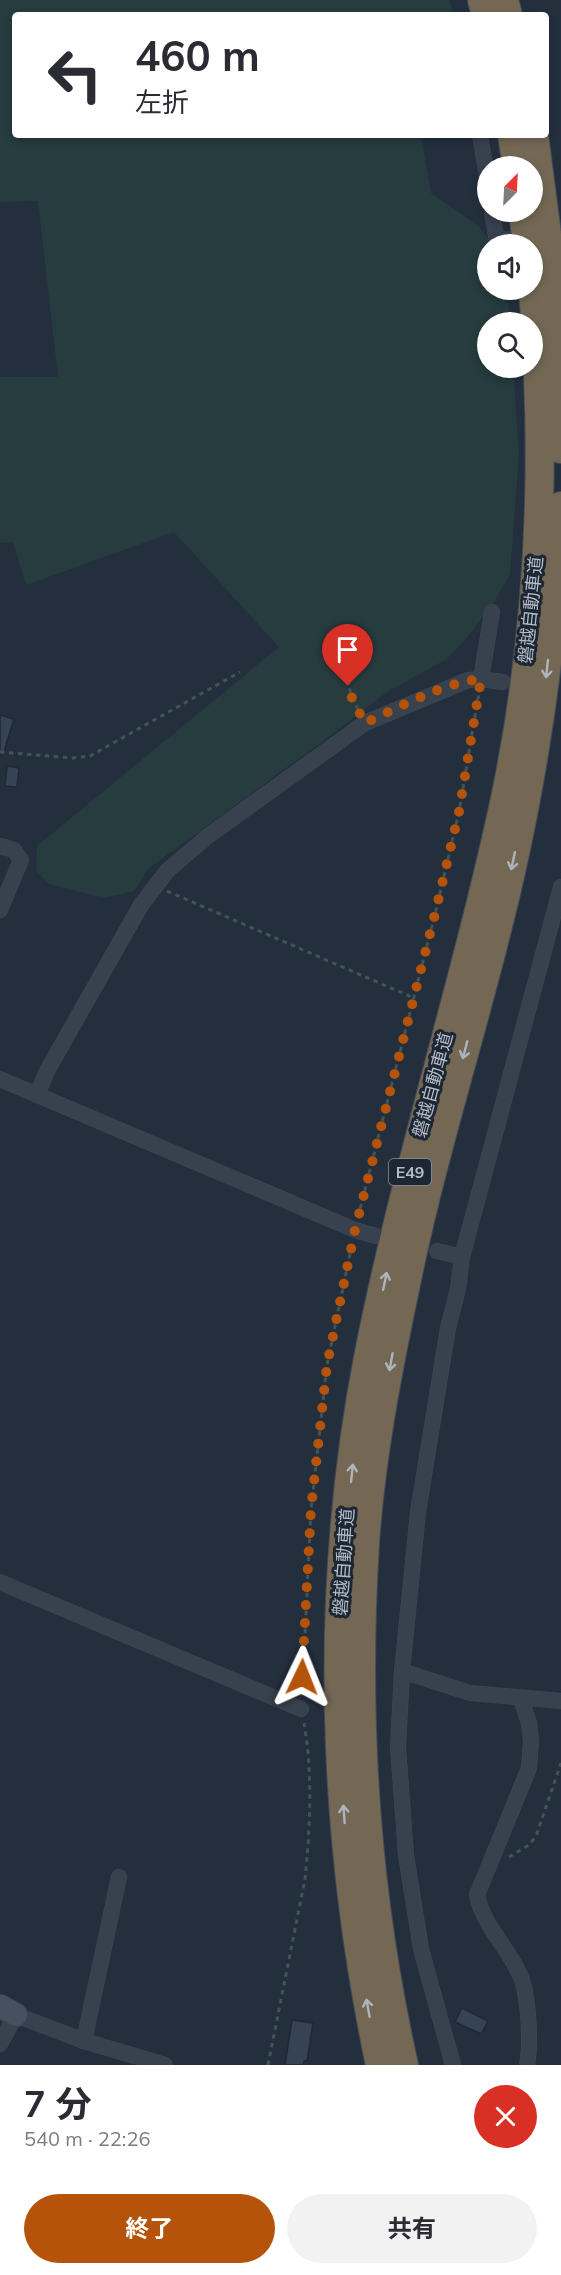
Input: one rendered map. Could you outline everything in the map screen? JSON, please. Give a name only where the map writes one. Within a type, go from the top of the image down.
[{"type":"highway","points":[[512,138],[515,156]]},
{"type":"highway","points":[[534,138],[555,295],[561,449]]},
{"type":"highway","name":"磐越自動車道","points":[[380,2065],[353,1913],[343,1814],[339,1685],[345,1539],[356,1430],[387,1270],[407,1182],[487,876],[506,793],[522,694],[536,579],[539,495],[539,406],[533,300]]},
{"type":"highway","name":"磐越自動車道","points":[[404,2065],[391,2007],[375,1910],[365,1815],[361,1693],[366,1540],[379,1432],[407,1280],[509,880],[527,799],[544,698],[557,581],[561,506]]},
{"type":"street","points":[[481,138],[484,156]]},
{"type":"street","points":[[481,679],[492,612]]},
{"type":"street","points":[[37,1095],[47,1071],[141,905],[168,870],[208,836],[365,723],[468,680],[503,682]]},
{"type":"street","points":[[0,846],[14,850],[21,860],[0,910]]},
{"type":"street","points":[[453,2065],[421,1949],[406,1855],[398,1747],[402,1671],[418,1512],[444,1349],[458,1289],[462,1257],[561,887]]},
{"type":"street","points":[[0,1079],[355,1230],[376,1236]]},
{"type":"street","points":[[437,1251],[462,1257]]},
{"type":"street","points":[[0,1582],[301,1709]]},
{"type":"street","points":[[402,1671],[470,1693],[561,1701]]},
{"type":"street","points":[[521,1699],[529,1724],[531,1741],[529,1768],[477,1895],[486,1921],[519,1972],[525,1986],[530,2051],[527,2065]]},
{"type":"street","points":[[84,2041],[120,1877]]},
{"type":"street","points":[[0,2044],[8,2011],[84,2041],[165,2065]]},
{"type":"path","points":[[0,752],[73,758],[90,756],[240,672]]},
{"type":"path","points":[[354,672],[348,686],[365,723]]},
{"type":"path","points":[[268,2065],[306,1869],[309,1772],[307,1739],[301,1709],[302,1661],[312,1498],[327,1365],[355,1230],[459,812],[481,679]]},
{"type":"path","points":[[155,886],[414,998]]},
{"type":"path","points":[[490,1863],[529,1845],[536,1836],[561,1763]]},
{"type":"green space","points":[[0,0],[449,0],[453,12],[12,12],[12,138],[422,138],[431,193],[478,226],[485,234],[477,234],[477,300],[508,300],[509,312],[477,312],[477,378],[514,378],[519,455],[510,574],[494,602],[447,659],[387,692],[149,868],[134,891],[104,898],[49,884],[36,871],[37,846],[279,647],[174,532],[26,585],[13,542],[0,543],[0,377],[58,377],[38,201],[0,202]]},
{"type":"building","points":[[0,715],[14,719],[3,755],[0,755]]},
{"type":"building","points":[[7,766],[19,768],[17,787],[5,786]]},
{"type":"building","points":[[462,2008],[488,2021],[481,2034],[455,2022]]},
{"type":"building","points":[[292,2020],[313,2023],[307,2061],[304,2061],[303,2065],[285,2065]]},
{"type":"route","points":[[302,1677],[311,1509],[327,1365],[355,1230],[459,812],[481,679],[468,680],[450,686],[365,723],[348,686]]}]
